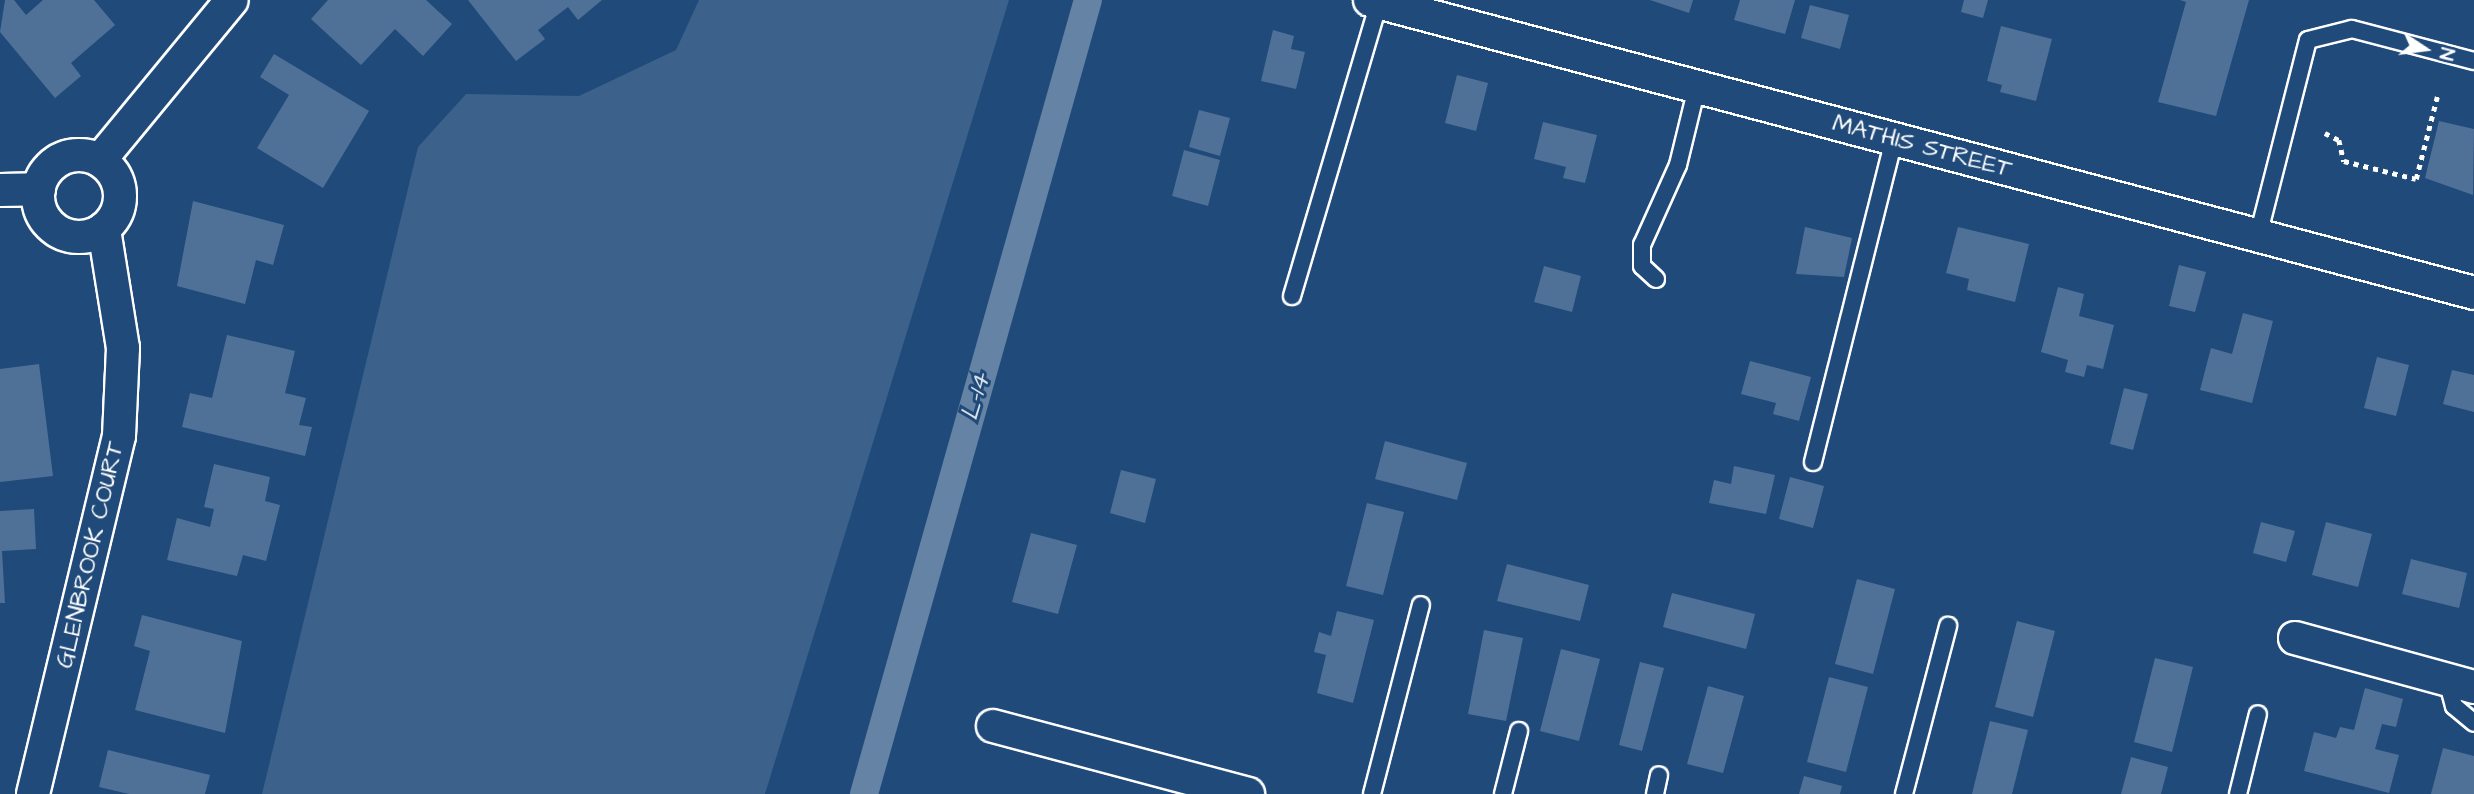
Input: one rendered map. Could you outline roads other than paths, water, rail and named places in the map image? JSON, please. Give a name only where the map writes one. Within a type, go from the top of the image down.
[{"type":"street","points":[[100,160],[232,0]]},
{"type":"street","name":"MATHIS STREET","points":[[1375,1],[2474,293]]},
{"type":"street","points":[[59,160],[100,160],[121,195],[104,229],[80,237],[55,229],[40,208],[39,189],[59,160]]},
{"type":"street","points":[[0,190],[39,189]]},
{"type":"street","name":"GLENBROOK COURT","points":[[33,794],[119,436],[123,348],[104,229]]},
{"type":"street","points":[[2295,638],[2461,683]]},
{"type":"street","points":[[993,726],[1248,794]]},
{"type":"lane","points":[[1293,296],[1375,1]]},
{"type":"lane","points":[[2258,236],[2308,40],[2352,29],[2474,61]]},
{"type":"lane","points":[[1656,279],[1642,266],[1642,245],[1678,165],[1697,87]]},
{"type":"lane","points":[[1813,462],[1894,139]]},
{"type":"lane","points":[[1372,794],[1421,605]]},
{"type":"lane","points":[[1903,794],[1948,626]]},
{"type":"lane","points":[[2461,683],[2454,706],[2474,723]]},
{"type":"lane","points":[[2238,794],[2258,714]]},
{"type":"lane","points":[[1503,794],[1519,731]]},
{"type":"lane","points":[[1655,794],[1659,775]]},
{"type":"waterway","name":"L-14","points":[[864,794],[1088,0]]}]
